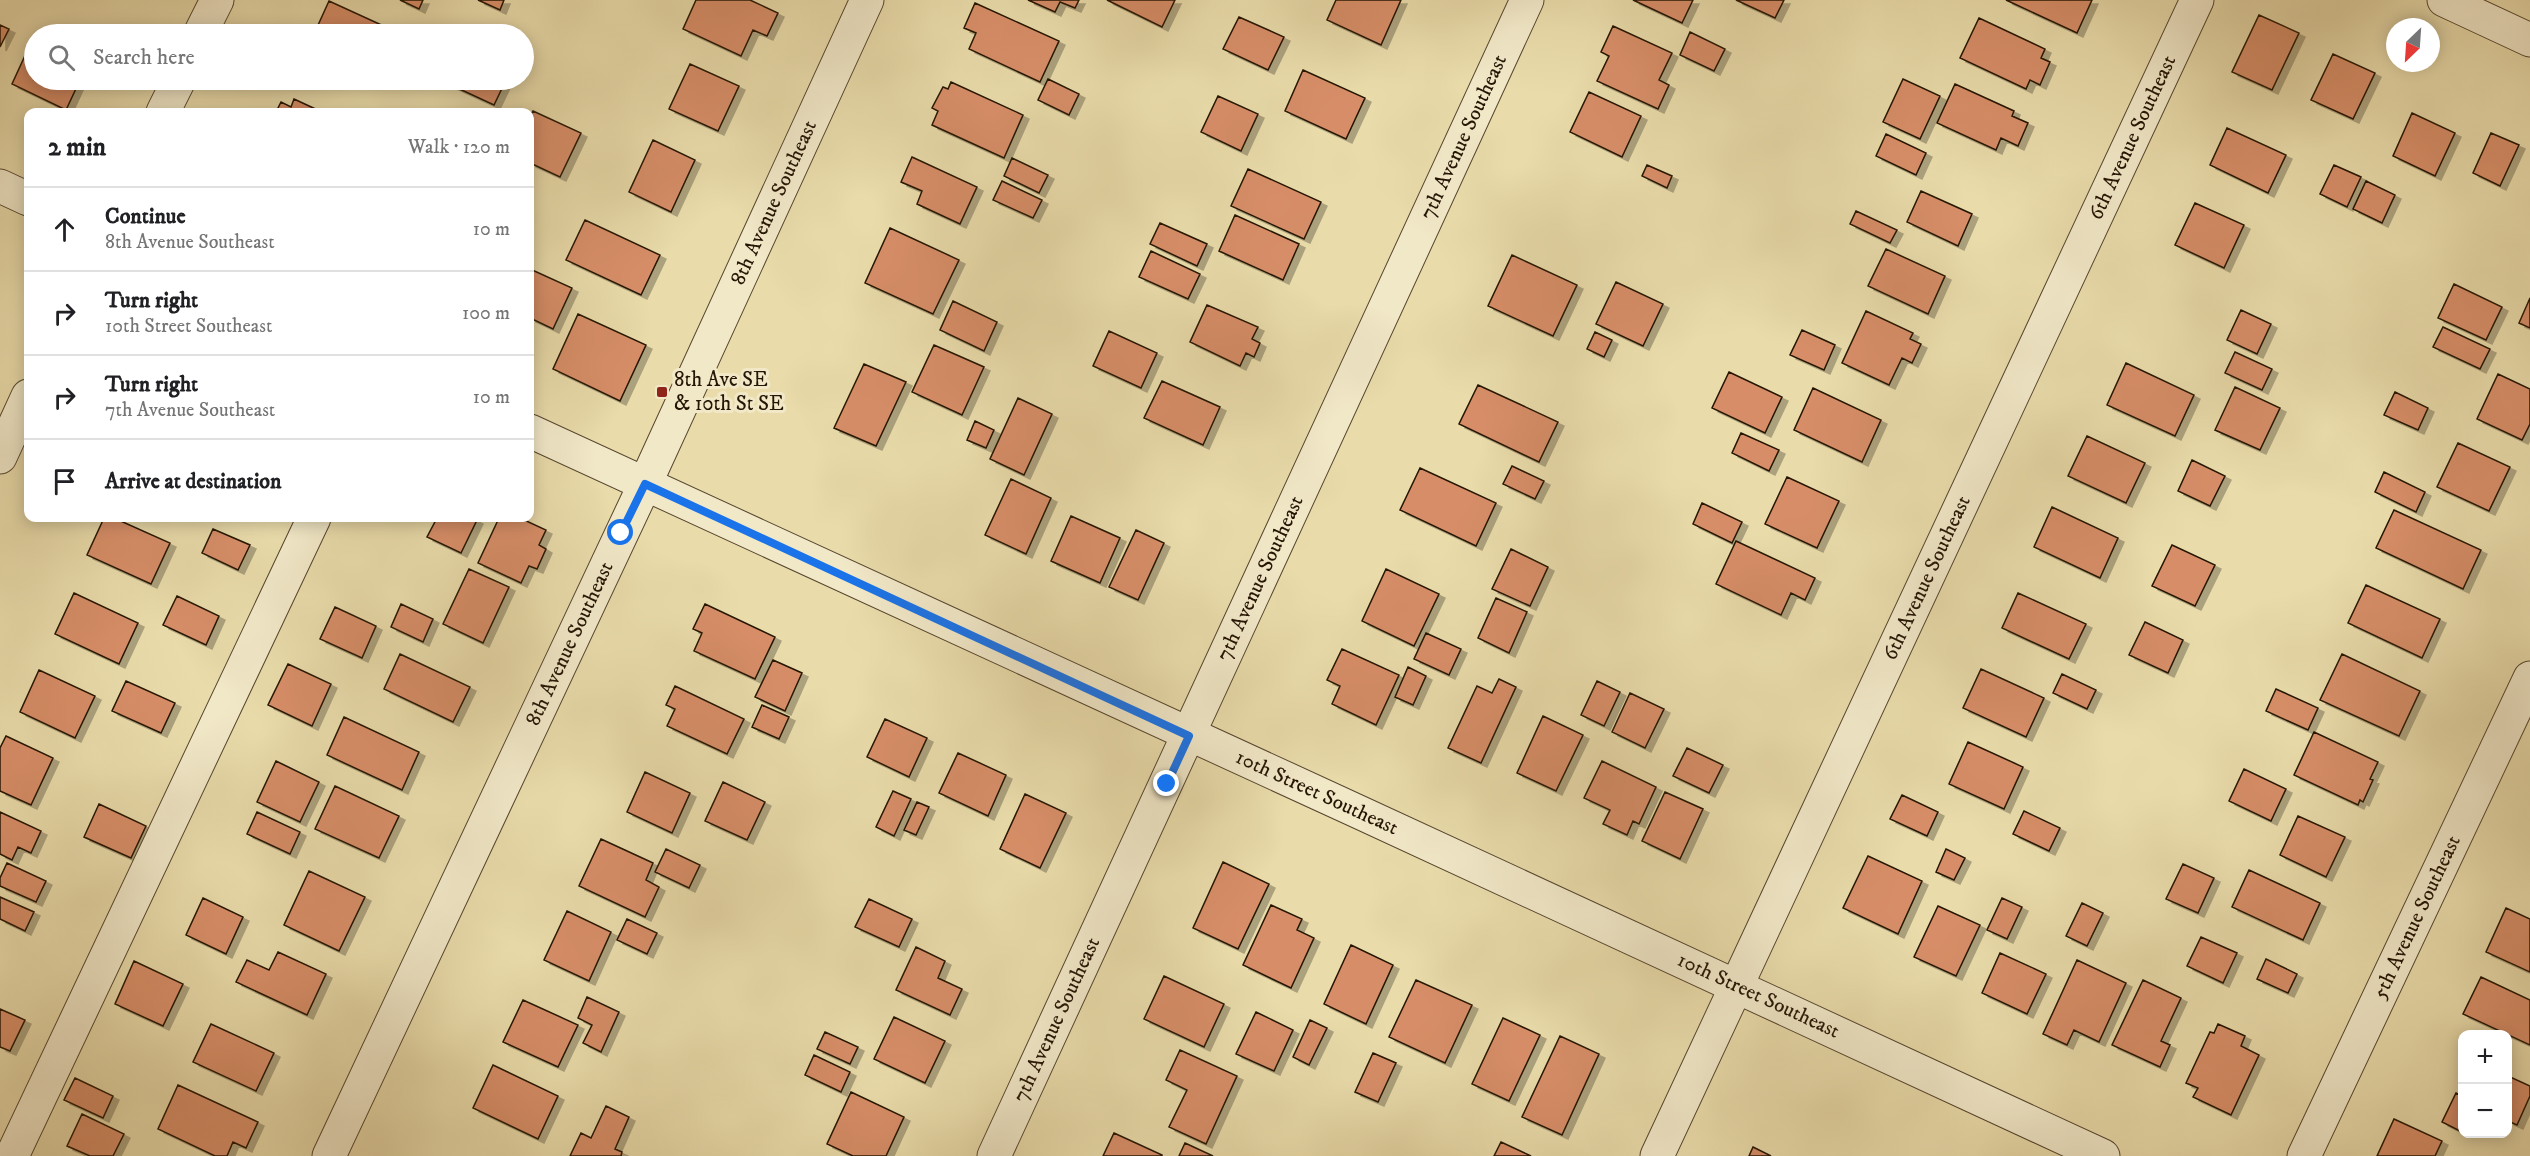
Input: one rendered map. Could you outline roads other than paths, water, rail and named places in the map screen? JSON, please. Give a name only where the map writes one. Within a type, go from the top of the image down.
[{"type":"street","points":[[205,24],[217,0]]},
{"type":"street","name":"8th Avenue Southeast","points":[[330,1156],[645,484],[867,0]]},
{"type":"street","name":"7th Avenue Southeast","points":[[994,1156],[1527,0]]},
{"type":"street","name":"6th Avenue Southeast","points":[[1657,1156],[2197,0]]},
{"type":"street","points":[[2444,0],[2530,40]]},
{"type":"street","points":[[165,108],[174,90]]},
{"type":"street","points":[[0,186],[24,197]]},
{"type":"street","points":[[0,457],[24,405]]},
{"type":"street","name":"10th Street Southeast","points":[[534,433],[1189,736],[1737,985],[2103,1156]]},
{"type":"street","points":[[12,1156],[312,522]]},
{"type":"street","name":"5th Avenue Southeast","points":[[2304,1156],[2530,678]]},
{"type":"place","name":"8th Ave SE & 10th St SE","points":[[662,392]]}]
